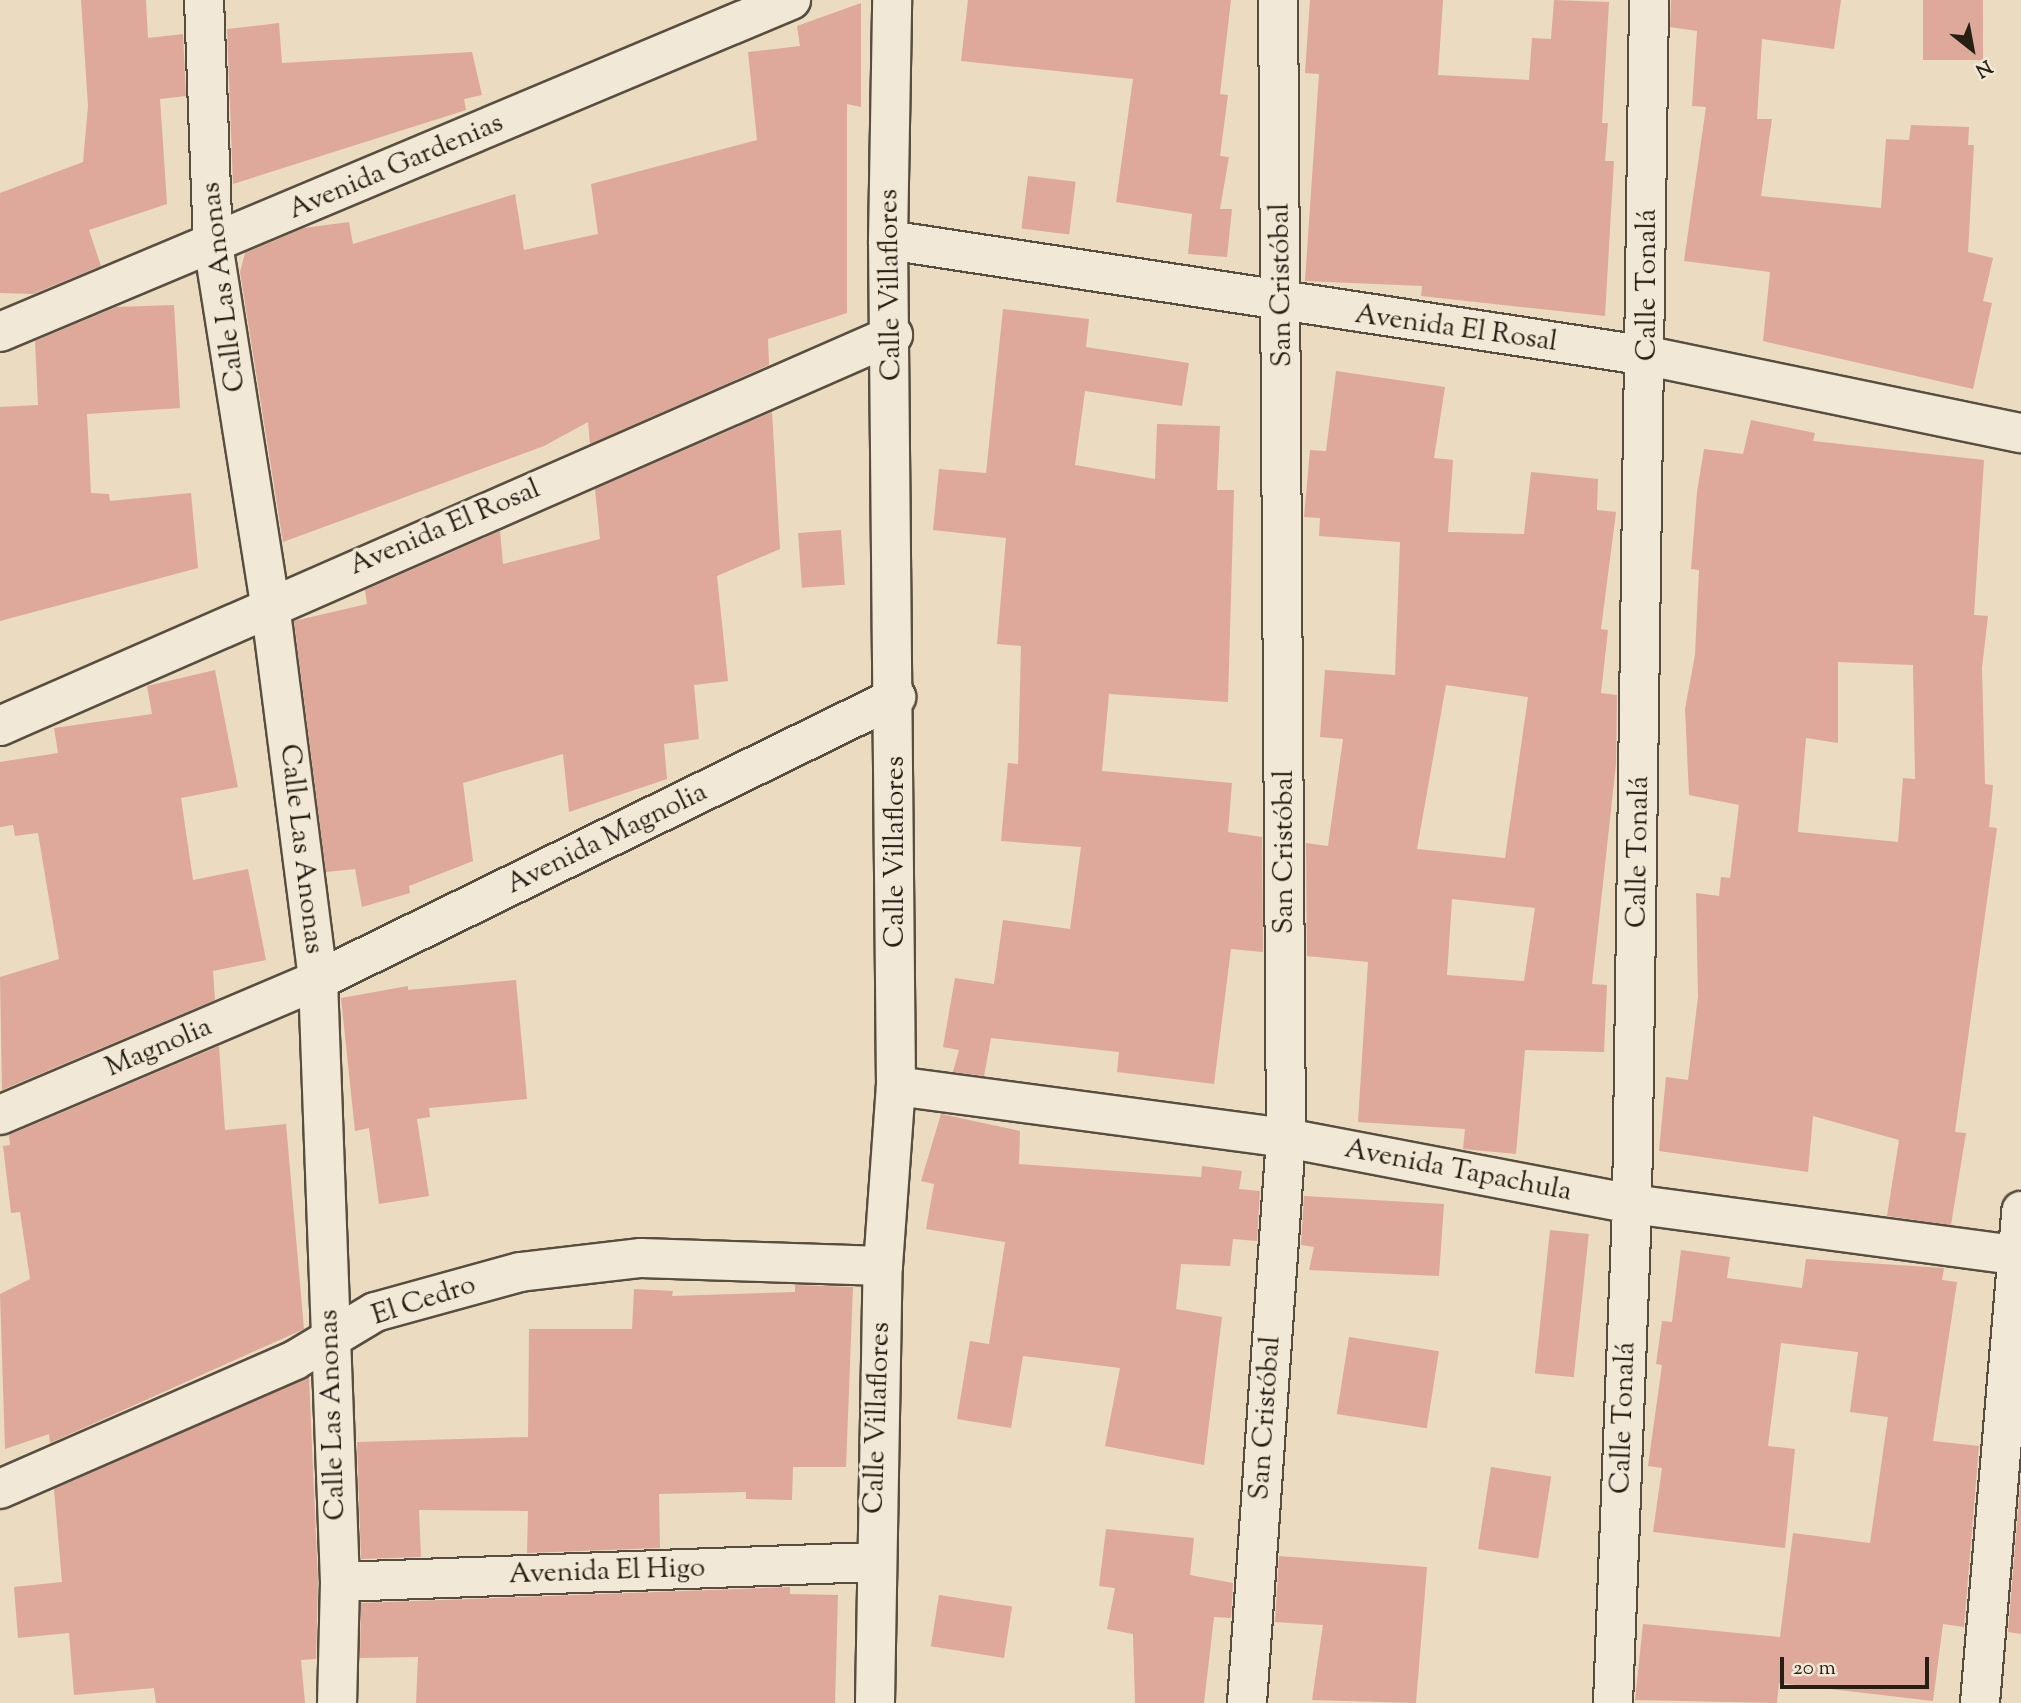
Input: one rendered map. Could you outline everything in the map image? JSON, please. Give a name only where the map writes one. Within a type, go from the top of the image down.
[{"type":"street","name":"Calle Las Anonas","points":[[204,0],[213,244],[270,604],[318,981],[340,1582],[337,1703]]},
{"type":"street","name":"Avenida Gardenias","points":[[0,332],[791,0]]},
{"type":"street","name":"Calle Villaflores","points":[[875,1703],[873,1562],[883,1266],[896,1086],[896,697],[892,335],[888,240],[892,0]]},
{"type":"street","name":"San Cristóbal","points":[[1247,1703],[1286,1138],[1283,305],[1278,0]]},
{"type":"street","name":"Calle Tonalá","points":[[1613,1703],[1632,1204],[1648,356],[1649,0]]},
{"type":"street","name":"Avenida El Rosal","points":[[888,240],[1283,305],[1648,356],[2021,433]]},
{"type":"street","name":"Avenida El Rosal","points":[[0,726],[270,604],[892,335]]},
{"type":"street","name":"Avenida Magnolia","points":[[318,981],[896,697]]},
{"type":"street","name":"Magnolia","points":[[0,1115],[318,981]]},
{"type":"street","name":"Avenida Tapachula","points":[[896,1086],[1286,1138],[1632,1204],[2019,1256]]},
{"type":"street","points":[[1980,1703],[2021,1211]]},
{"type":"street","name":"El Cedro","points":[[0,1489],[330,1341],[375,1312],[520,1272],[641,1258],[883,1266]]},
{"type":"street","name":"Avenida El Higo","points":[[340,1582],[873,1562]]},
{"type":"building","points":[[81,0],[146,0],[148,38],[183,34],[186,96],[160,99],[167,204],[89,230],[101,266],[33,294],[0,293],[0,193],[83,162],[88,106]]},
{"type":"building","points":[[968,0],[1231,0],[1220,94],[1228,95],[1220,156],[1229,157],[1220,209],[1232,209],[1227,257],[1188,254],[1192,214],[1116,202],[1133,79],[961,61]]},
{"type":"building","points":[[1310,0],[1443,0],[1438,75],[1529,80],[1532,38],[1551,39],[1554,0],[1609,2],[1602,123],[1608,123],[1605,161],[1614,161],[1605,316],[1421,296],[1422,286],[1305,281],[1319,74],[1305,73]]},
{"type":"building","points":[[1671,0],[1841,0],[1834,49],[1762,39],[1757,119],[1772,119],[1761,196],[1881,208],[1886,139],[1909,140],[1911,125],[1969,127],[1968,145],[1974,145],[1968,252],[1993,258],[1983,301],[1992,303],[1973,389],[1763,341],[1770,272],[1684,261],[1706,107],[1692,106],[1697,31],[1670,27]]},
{"type":"building","points":[[1923,0],[1983,0],[1983,60],[1923,60]]},
{"type":"building","points":[[861,3],[861,107],[847,104],[847,313],[768,339],[769,365],[590,444],[588,422],[544,446],[283,542],[240,272],[245,253],[304,228],[349,222],[353,244],[515,194],[524,250],[598,234],[591,184],[757,140],[748,52],[800,46],[797,26]]},
{"type":"building","points":[[279,23],[282,63],[472,52],[482,95],[464,99],[466,110],[233,184],[227,29]]},
{"type":"building","points":[[1028,176],[1076,182],[1069,234],[1022,229]]},
{"type":"building","points":[[174,305],[180,408],[87,414],[91,493],[109,494],[110,501],[191,493],[198,568],[0,621],[0,407],[38,405],[35,341],[116,307]]},
{"type":"building","points":[[1003,309],[1089,319],[1086,347],[1189,363],[1182,406],[1085,391],[1075,465],[1155,479],[1157,424],[1220,426],[1217,490],[1234,490],[1228,702],[1109,694],[1102,771],[1232,783],[1228,832],[1262,837],[1263,952],[1231,949],[1214,1084],[1117,1072],[1119,1052],[991,1038],[984,1076],[953,1072],[959,1050],[943,1047],[955,978],[994,984],[1003,920],[1070,929],[1081,847],[1001,841],[1008,763],[1018,764],[1021,646],[997,644],[1006,538],[933,530],[939,469],[986,473]]},
{"type":"building","points":[[1336,371],[1445,387],[1434,458],[1453,460],[1448,532],[1524,534],[1531,472],[1598,479],[1597,510],[1616,512],[1601,629],[1608,630],[1601,693],[1617,695],[1616,764],[1592,984],[1607,985],[1604,1052],[1525,1050],[1516,1154],[1463,1149],[1465,1129],[1358,1122],[1368,962],[1307,956],[1306,843],[1328,846],[1343,739],[1320,737],[1325,670],[1395,675],[1400,542],[1319,536],[1320,518],[1304,517],[1310,450],[1326,451]],"holes":[[[1446,685],[1528,697],[1505,858],[1417,849]],[[1452,899],[1535,908],[1524,981],[1447,975]]]},
{"type":"building","points":[[772,412],[780,549],[717,576],[728,681],[694,685],[699,739],[664,744],[667,779],[569,812],[563,754],[463,783],[473,861],[409,886],[410,893],[362,907],[355,869],[326,872],[294,621],[367,604],[365,590],[500,531],[503,564],[600,539],[595,489]]},
{"type":"building","points":[[1751,420],[1815,433],[1813,441],[1984,460],[1974,615],[1988,616],[1982,668],[1985,784],[1993,785],[1989,827],[1997,828],[1955,1132],[1966,1133],[1951,1225],[1887,1216],[1899,1140],[1813,1116],[1808,1172],[1659,1151],[1666,1077],[1688,1080],[1698,997],[1696,893],[1719,896],[1721,877],[1730,878],[1739,805],[1689,795],[1685,709],[1695,655],[1699,570],[1691,569],[1697,492],[1704,449],[1743,454]],"holes":[[[1838,662],[1913,665],[1915,779],[1903,778],[1898,842],[1798,832],[1806,738],[1838,743]]]},
{"type":"building","points":[[841,530],[845,585],[802,588],[798,533]]},
{"type":"building","points":[[215,670],[238,787],[181,798],[193,880],[248,869],[266,960],[213,971],[215,1000],[2,1090],[0,977],[59,959],[38,833],[15,836],[13,825],[0,827],[0,762],[58,753],[54,728],[152,714],[147,686]]},
{"type":"building","points":[[516,980],[527,1099],[429,1108],[430,1117],[417,1119],[429,1196],[379,1204],[369,1128],[355,1131],[341,998],[408,986],[408,990]]},
{"type":"building","points":[[219,1046],[225,1130],[286,1124],[304,1329],[50,1443],[49,1434],[5,1449],[0,1294],[30,1279],[20,1212],[11,1213],[3,1146],[10,1145],[9,1135]]},
{"type":"building","points":[[941,1114],[1020,1131],[1019,1164],[1201,1177],[1202,1166],[1242,1171],[1239,1189],[1260,1191],[1257,1241],[1233,1239],[1230,1266],[1181,1264],[1176,1309],[1222,1317],[1204,1465],[1105,1446],[1120,1368],[1023,1356],[1011,1428],[957,1419],[970,1341],[989,1344],[1005,1242],[926,1229],[934,1184],[921,1181]]},
{"type":"building","points":[[1304,1196],[1444,1204],[1439,1276],[1309,1270],[1314,1247],[1301,1245]]},
{"type":"building","points":[[1550,1230],[1589,1234],[1574,1377],[1535,1373]]},
{"type":"building","points":[[1681,1250],[1730,1257],[1727,1278],[1802,1288],[1806,1259],[1944,1268],[1942,1280],[1957,1282],[1933,1441],[1979,1446],[1964,1627],[1943,1624],[1933,1701],[1779,1683],[1777,1703],[1635,1700],[1643,1624],[1780,1637],[1793,1533],[1870,1543],[1888,1417],[1850,1412],[1858,1352],[1781,1343],[1768,1446],[1795,1449],[1785,1548],[1653,1532],[1662,1468],[1648,1466],[1662,1365],[1656,1364],[1662,1321],[1672,1322]]},
{"type":"building","points":[[795,1285],[853,1287],[846,1467],[793,1467],[792,1500],[746,1499],[746,1492],[659,1494],[660,1548],[527,1553],[528,1511],[419,1510],[421,1557],[361,1559],[357,1442],[528,1437],[529,1329],[632,1329],[634,1289],[673,1291],[672,1296],[795,1292]]},
{"type":"building","points":[[1349,1337],[1439,1351],[1427,1428],[1337,1414]]},
{"type":"building","points":[[309,1377],[318,1582],[316,1659],[301,1660],[305,1703],[156,1703],[154,1688],[74,1695],[69,1633],[18,1638],[14,1587],[62,1582],[54,1489]]},
{"type":"building","points":[[1491,1467],[1551,1477],[1538,1559],[1478,1549]]},
{"type":"building","points":[[2021,1474],[2021,1634],[2008,1632]]},
{"type":"building","points":[[1106,1529],[1194,1538],[1190,1575],[1233,1583],[1231,1618],[1214,1617],[1204,1703],[1135,1703],[1133,1634],[1107,1629],[1115,1588],[1099,1586]]},
{"type":"building","points":[[1279,1556],[1427,1567],[1416,1703],[1312,1700],[1323,1625],[1275,1622]]},
{"type":"building","points":[[790,1587],[790,1594],[838,1595],[835,1703],[416,1703],[418,1657],[360,1658],[361,1603]]},
{"type":"building","points":[[939,1595],[1012,1607],[1004,1658],[931,1646]]}]
